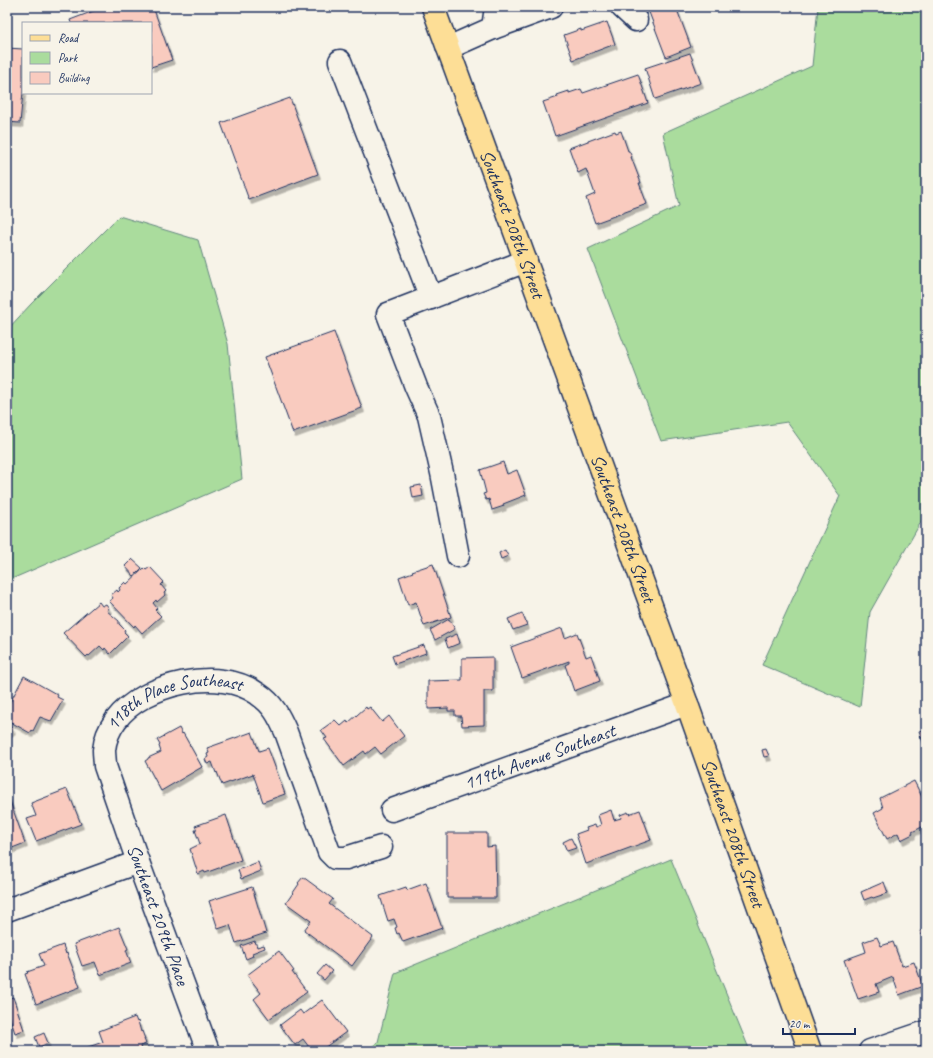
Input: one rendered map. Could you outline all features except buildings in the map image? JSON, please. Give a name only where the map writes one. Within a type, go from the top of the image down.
[{"type":"main road","name":"Southeast 208th Street","points":[[433,7],[687,704],[810,1051]]},
{"type":"street","points":[[448,48],[494,17],[551,7]]},
{"type":"street","points":[[340,61],[431,298]]},
{"type":"street","points":[[458,556],[430,416],[416,386],[388,314],[526,261]]},
{"type":"street","name":"118th Place Southeast","points":[[110,778],[105,766],[104,750],[108,735],[116,720],[123,712],[147,695],[163,688],[192,681],[222,680],[245,686],[257,693],[273,707],[280,717],[329,852],[335,858],[346,858],[381,847]]},
{"type":"street","name":"119th Avenue Southeast","points":[[392,810],[687,704]]},
{"type":"street","name":"Southeast 209th Place","points":[[110,778],[138,862],[208,1051]]},
{"type":"street","points":[[7,910],[138,862]]},
{"type":"street","points":[[870,1051],[926,1032]]},
{"type":"green space","points":[[818,7],[926,7],[926,513],[870,612],[860,707],[762,665],[840,496],[787,422],[661,441],[588,249],[679,206],[663,133],[812,66]]},
{"type":"green space","points":[[119,216],[198,240],[228,344],[242,479],[7,581],[7,330]]},
{"type":"green space","points":[[671,859],[750,1051],[366,1051],[378,1042],[395,973]]}]
